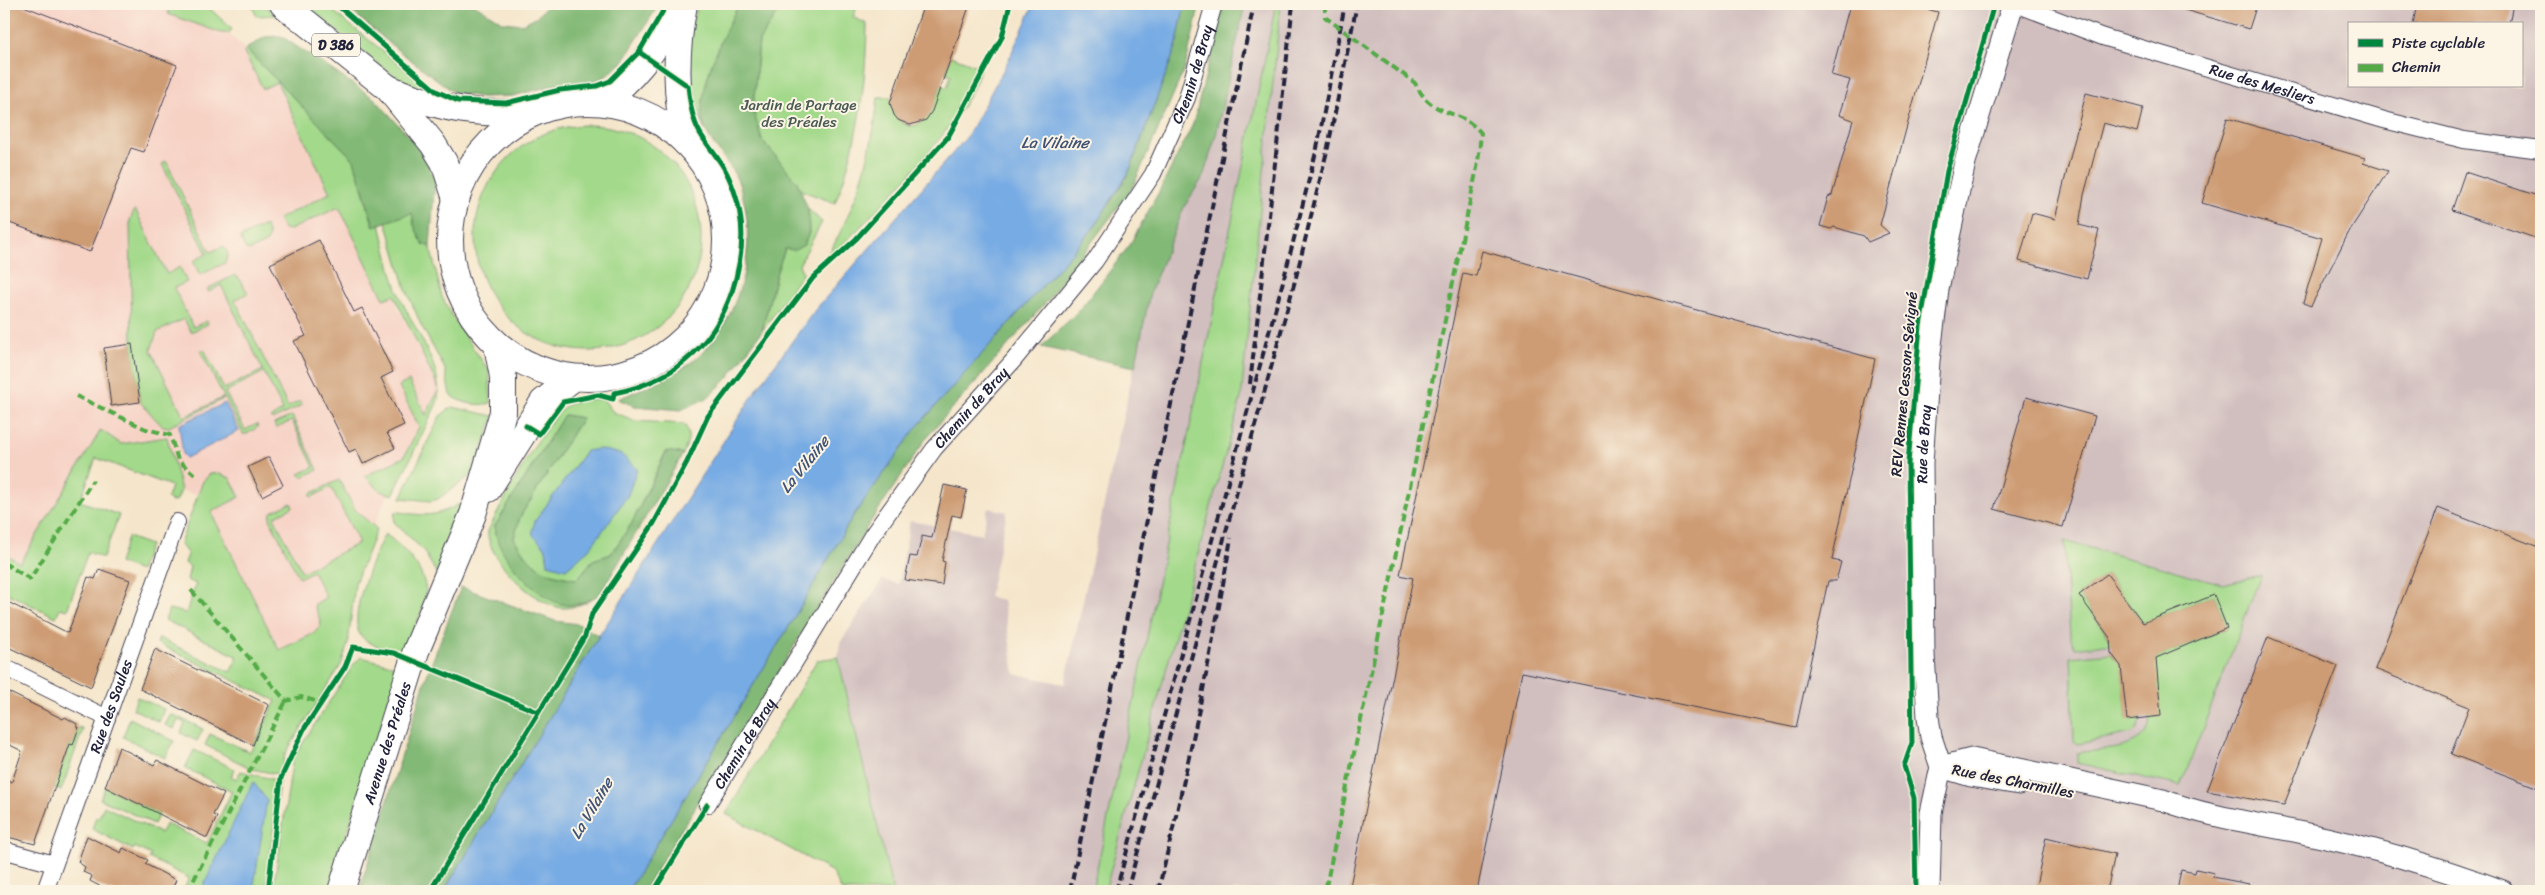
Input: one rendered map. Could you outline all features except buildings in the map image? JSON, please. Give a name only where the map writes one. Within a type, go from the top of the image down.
[{"type":"main road","name":"D 386","points":[[283,4],[388,88]]},
{"type":"main road","points":[[601,102],[621,87],[648,59],[684,4]]},
{"type":"main road","points":[[684,4],[676,54],[676,78],[678,102],[686,143]]},
{"type":"main road","points":[[388,88],[434,106],[469,112],[533,113]]},
{"type":"main road","points":[[388,88],[441,156],[456,199]]},
{"type":"main road","points":[[601,102],[620,106],[656,119],[686,143],[711,177],[724,217],[725,259],[712,300],[688,335],[655,361],[616,376],[574,378],[533,368],[497,345],[471,315],[455,278],[449,239],[456,199],[465,177],[493,139],[512,124],[533,113],[566,104],[601,102]]},
{"type":"main road","name":"Avenue des Préales","points":[[341,891],[416,651],[473,514],[503,412],[503,377],[497,345]]},
{"type":"main road","name":"Avenue des Préales","points":[[473,514],[543,402],[574,378]]},
{"type":"street","name":"Chemin de Bray","points":[[707,805],[873,534],[934,449],[1013,361],[1095,261],[1153,174],[1187,98],[1214,4]]},
{"type":"street","name":"Rue des Mesliers","points":[[2014,4],[2103,37],[2402,124],[2464,140],[2541,150]]},
{"type":"street","name":"Rue de Bray","points":[[1941,767],[1931,737],[1924,656],[1922,463],[1928,361],[1941,271],[1965,162],[2014,4]]},
{"type":"street","name":"Rue des Saules","points":[[44,891],[177,522]]},
{"type":"street","points":[[4,667],[107,718]]},
{"type":"street","name":"Rue des Charmilles","points":[[1941,767],[1970,776],[2162,808],[2186,809],[2304,833],[2389,854],[2503,891]]},
{"type":"street","points":[[1929,891],[1931,813],[1941,767]]},
{"type":"street","points":[[7,850],[54,864]]},
{"type":"shaded area","points":[[4,4],[197,4],[283,85],[354,160],[397,306],[439,389],[291,698],[188,525],[198,495],[180,490],[167,437],[121,444],[101,430],[20,564],[4,553]]},
{"type":"shaded area","points":[[1234,4],[2541,4],[2541,891],[892,891],[838,657],[840,643],[882,580],[899,584],[910,521],[982,534],[988,508],[1007,512],[989,597],[1003,600],[1015,674],[1065,684],[1150,293],[1184,207],[1198,128]]},
{"type":"green space","points":[[171,4],[205,4],[232,29],[229,33],[221,33],[168,14]]},
{"type":"green space","points":[[252,4],[262,4],[278,15],[256,16]]},
{"type":"green space","points":[[301,4],[324,4],[430,89],[433,97],[400,81]]},
{"type":"green space","points":[[343,4],[474,4],[502,22],[522,24],[536,17],[549,4],[659,4],[622,63],[605,77],[595,81],[551,86],[513,96],[482,97],[455,93],[399,51]]},
{"type":"green space","points":[[698,4],[739,4],[733,16],[702,111],[704,130],[691,81],[688,53],[689,38]]},
{"type":"green space","points":[[739,4],[783,4],[759,41],[753,110],[762,140],[797,182],[808,209],[809,233],[804,245],[795,250],[785,249],[776,274],[762,331],[728,378],[707,398],[681,410],[634,406],[618,399],[676,373],[693,361],[710,345],[724,325],[735,303],[742,280],[747,255],[748,231],[745,207],[735,175],[706,131],[702,111],[703,97],[710,69]]},
{"type":"green space","name":"Jardin de Partage des Préales","points":[[783,4],[858,4],[853,17],[867,24],[865,70],[855,138],[850,160],[835,203],[800,190],[797,182],[762,140],[753,110],[759,41]]},
{"type":"green space","points":[[1185,4],[1200,4],[1185,68],[1132,189],[1048,300],[927,437],[869,524],[644,891],[628,891],[791,623],[853,516],[916,428],[1092,230],[1128,175],[1176,47]]},
{"type":"green space","points":[[1224,4],[1245,4],[1216,135],[1203,177],[1184,207],[1150,293],[1135,367],[1041,347],[1079,311],[1129,246],[1160,190],[1193,124]]},
{"type":"green space","points":[[1276,4],[1281,4],[1241,398],[1105,891],[1092,891],[1140,672]]},
{"type":"green space","points":[[281,36],[375,99],[416,144],[435,178],[430,246],[423,245],[414,225],[412,213],[374,226],[354,160],[246,49],[265,37]]},
{"type":"green space","points":[[246,49],[354,160],[373,225],[380,224],[400,297],[433,363],[438,387],[394,295],[384,299],[339,207],[290,230],[284,229],[278,219],[330,193],[277,82],[263,89],[244,52]]},
{"type":"green space","points":[[951,56],[980,67],[973,88],[959,112],[940,139],[893,193],[832,255],[829,254],[848,215],[862,178],[872,140],[878,97],[891,97],[894,115],[903,123],[911,126],[918,124],[930,112],[941,85],[947,88],[951,75],[946,73]]},
{"type":"green space","points":[[588,125],[610,127],[631,134],[651,144],[668,158],[682,175],[692,195],[699,216],[701,238],[699,260],[692,281],[682,301],[668,318],[651,332],[631,342],[610,349],[588,351],[566,349],[545,342],[525,332],[508,318],[494,301],[484,281],[477,260],[475,238],[477,216],[484,195],[494,175],[508,158],[525,144],[545,134],[566,127]]},
{"type":"green space","points":[[166,161],[210,252],[224,246],[228,254],[225,263],[200,275],[193,261],[207,254],[162,164]]},
{"type":"green space","points":[[135,209],[167,274],[180,267],[187,282],[174,288],[193,327],[207,321],[208,324],[191,332],[184,319],[157,332],[151,350],[184,417],[224,397],[201,352],[204,349],[224,389],[263,370],[221,285],[209,292],[207,289],[235,275],[248,293],[235,300],[288,407],[300,401],[302,405],[272,420],[271,418],[283,410],[264,372],[225,392],[245,430],[257,424],[258,427],[247,434],[243,434],[225,398],[169,427],[162,426],[140,402],[132,344],[130,220]]},
{"type":"green space","points":[[808,209],[822,222],[799,265],[803,273],[762,331],[776,274],[785,249],[804,245],[809,233]]},
{"type":"green space","points":[[412,213],[414,225],[423,245],[430,246],[442,297],[456,323],[489,371],[491,403],[481,405],[470,404],[450,395],[445,369],[421,325],[406,289],[386,221]]},
{"type":"green space","points":[[265,225],[269,235],[267,242],[249,251],[246,249],[240,238]]},
{"type":"green space","points":[[409,381],[426,415],[438,390],[437,403],[393,495],[380,491],[365,476],[404,457],[419,427],[399,386]]},
{"type":"green space","points":[[584,399],[603,399],[613,412],[636,421],[684,424],[688,432],[688,439],[683,454],[666,451],[632,523],[611,554],[593,560],[577,579],[565,577],[547,572],[533,563],[514,538],[520,517],[582,418],[564,415],[495,526],[498,542],[526,581],[545,596],[567,605],[587,602],[568,608],[554,606],[541,600],[515,580],[495,554],[489,542],[488,531],[524,464],[556,415],[566,406],[575,402]],"holes":[[[586,451],[612,515],[594,542],[578,557],[559,565],[548,564],[546,550],[535,521]]]},
{"type":"green space","points":[[452,407],[494,416],[473,474],[438,499],[431,501],[401,498],[440,416]]},
{"type":"green space","points":[[564,415],[582,418],[520,517],[514,538],[533,563],[547,572],[556,575],[577,579],[593,560],[611,554],[632,523],[667,451],[683,454],[600,594],[576,605],[557,603],[536,590],[526,581],[502,550],[497,539],[495,526]]},
{"type":"green space","points":[[292,416],[318,470],[302,477],[299,474],[314,467],[292,421],[276,428],[274,424]]},
{"type":"green space","points":[[101,430],[121,444],[167,437],[181,490],[177,500],[172,502],[167,498],[171,486],[96,458],[80,501],[119,515],[103,558],[88,552],[67,610],[60,608],[56,617],[4,592],[4,553],[20,563]]},
{"type":"green space","points":[[219,473],[230,478],[240,497],[211,512],[279,650],[313,634],[320,627],[321,622],[314,605],[326,597],[313,571],[299,578],[270,519],[271,512],[291,503],[293,507],[274,517],[302,572],[359,543],[331,487],[312,497],[310,494],[339,480],[356,511],[377,529],[355,583],[348,644],[341,665],[285,754],[281,775],[252,769],[205,745],[210,734],[250,752],[276,701],[157,643],[159,638],[230,672],[238,657],[165,620],[169,609],[186,613],[196,584],[187,580],[190,567],[185,563],[188,554],[180,544],[203,481],[210,474]]},
{"type":"green space","points":[[463,502],[437,574],[423,550],[394,522],[395,512],[419,515],[440,513]]},
{"type":"green space","points":[[385,534],[400,546],[414,562],[420,571],[426,590],[423,607],[404,654],[370,643],[361,636],[357,627],[359,601],[369,570]]},
{"type":"green space","points":[[128,537],[150,545],[140,571],[119,563]]},
{"type":"green space","points":[[2064,541],[2223,584],[2261,575],[2181,786],[2077,763],[2077,753],[2118,748],[2137,741],[2144,734],[2149,726],[2156,658],[2227,628],[2214,595],[2143,623],[2107,574],[2079,595],[2113,643],[2075,648],[2070,635]]},
{"type":"green space","points":[[461,587],[555,621],[578,624],[599,636],[444,891],[359,891],[426,678]]},
{"type":"green space","points":[[2111,653],[2115,659],[2121,658],[2127,719],[2141,718],[2137,729],[2132,733],[2078,744],[2074,741],[2071,657]]},
{"type":"green space","points":[[361,657],[399,667],[329,891],[273,891],[293,758],[353,665]]},
{"type":"green space","points":[[838,657],[892,891],[842,891],[831,871],[726,814],[817,660]]},
{"type":"green space","points":[[137,697],[164,709],[159,722],[133,709]]},
{"type":"green space","points":[[171,714],[203,729],[197,741],[181,733],[185,723],[178,720],[174,729],[165,725]]},
{"type":"green space","points":[[130,718],[174,741],[165,758],[123,737]]},
{"type":"green space","points":[[79,727],[83,729],[61,791],[54,788],[70,744],[73,744]]},
{"type":"green space","points":[[194,750],[235,769],[231,776],[236,779],[241,771],[279,781],[266,891],[183,891],[189,878],[149,858],[151,855],[135,847],[133,850],[92,829],[96,817],[99,817],[104,806],[160,833],[166,824],[207,843],[232,791],[185,768]]},
{"type":"green space","points":[[105,787],[159,814],[154,824],[100,799]]},
{"type":"water","name":"La Vilaine","points":[[1034,4],[1185,4],[1176,47],[1128,174],[1092,230],[916,428],[853,516],[791,623],[628,891],[444,891],[599,636],[757,389],[815,310],[966,138],[1006,65]]},
{"type":"water","points":[[225,403],[239,431],[186,458],[183,455],[179,425]]},
{"type":"water","points":[[600,449],[621,454],[637,469],[628,495],[590,548],[566,569],[548,564],[546,549],[533,535],[535,521],[586,451]]},
{"type":"water","points":[[253,782],[267,800],[253,891],[201,891]]},
{"type":"railway","points":[[1070,891],[1254,4]]},
{"type":"railway","points":[[1250,384],[1293,4]]},
{"type":"railway","points":[[1116,891],[1285,274],[1317,148],[1345,4]]},
{"type":"railway","points":[[1127,891],[1296,277],[1328,147],[1357,4]]},
{"type":"railway","points":[[1158,891],[1198,715],[1231,538]]},
{"type":"marked path","points":[[1325,4],[1325,17],[1415,83],[1422,95],[1430,103],[1464,119],[1481,133],[1478,163],[1325,891]]},
{"type":"marked path","points":[[76,396],[146,429],[170,435],[178,460],[195,475]]},
{"type":"marked path","points":[[4,563],[30,579],[93,480]]},
{"type":"marked path","points":[[191,590],[286,701],[301,697],[322,703]]},
{"type":"marked path","points":[[188,891],[286,701]]},
{"type":"cycle path","points":[[336,4],[436,91],[458,101],[506,103],[560,90],[597,86],[610,81],[639,52],[667,4]]},
{"type":"cycle path","points":[[430,891],[585,636],[592,614],[654,523],[687,462],[708,416],[813,278],[856,239],[948,137],[1002,37],[1010,4]]},
{"type":"cycle path","name":"REV Rennes Cesson-Sévigné","points":[[1916,891],[1914,798],[1904,766],[1912,743],[1908,463],[1920,326],[1947,171],[1994,4]]},
{"type":"cycle path","points":[[526,426],[539,434],[563,402],[598,395],[613,399],[614,393],[657,379],[676,368],[693,354],[707,338],[729,300],[736,278],[741,254],[742,230],[738,203],[729,178],[697,128],[688,86],[639,52]]},
{"type":"cycle path","points":[[268,891],[281,778],[304,729],[345,667],[353,647],[394,653],[538,712]]},
{"type":"cycle path","points":[[654,891],[707,805]]}]
